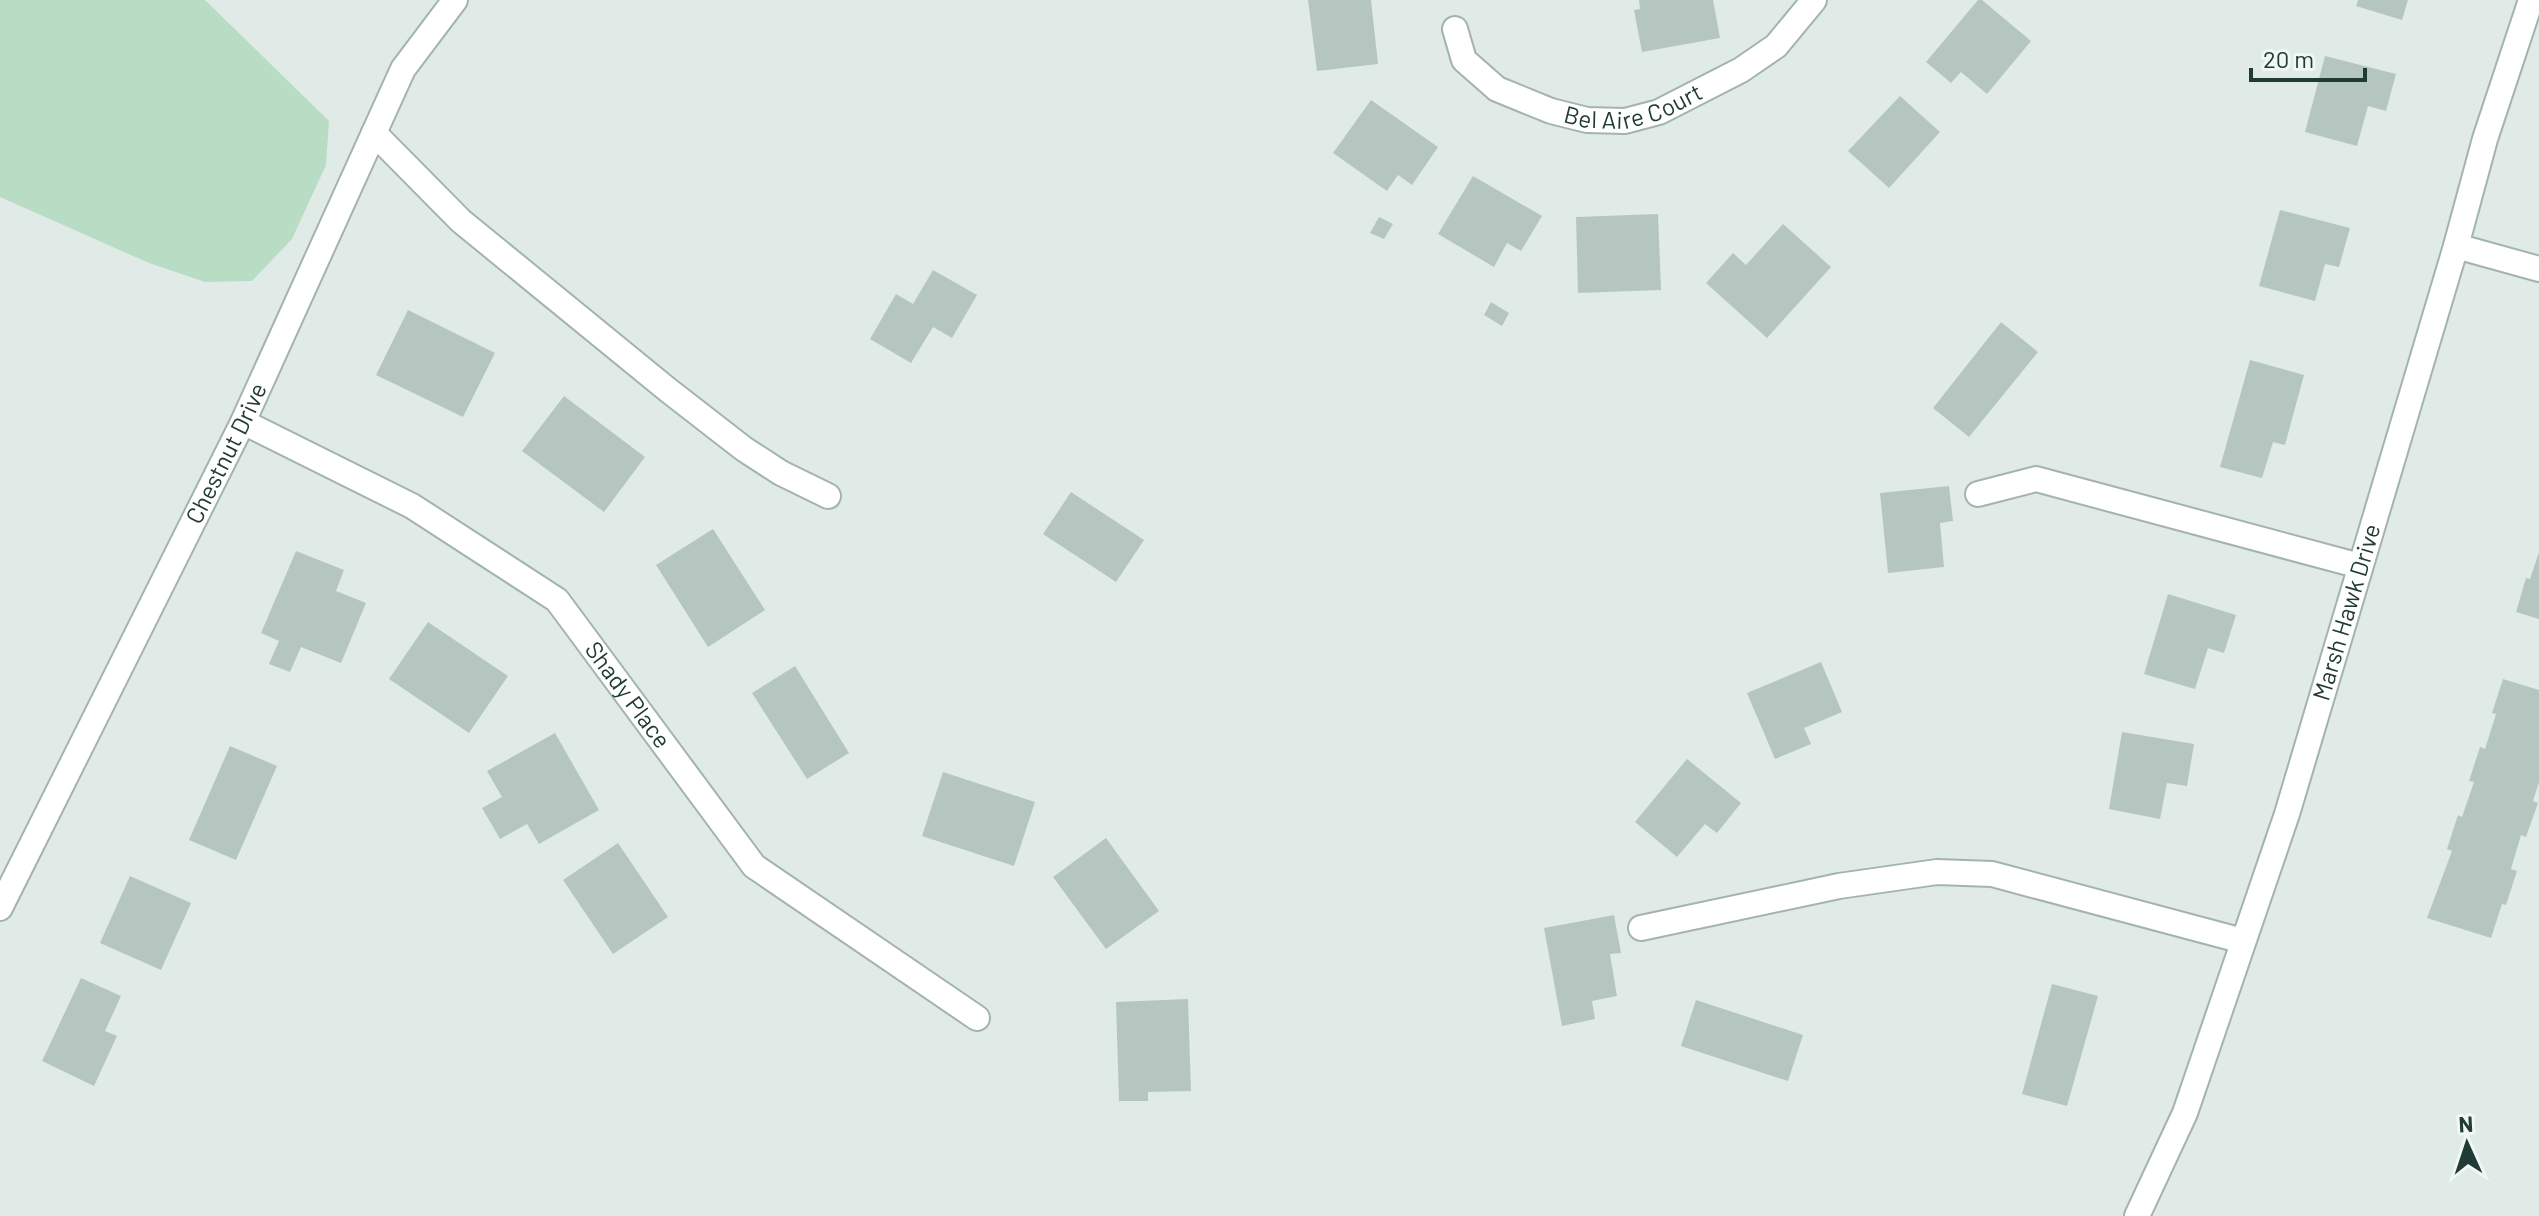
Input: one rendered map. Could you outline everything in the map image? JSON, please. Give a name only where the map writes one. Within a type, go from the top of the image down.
[{"type":"street","name":"Chestnut Drive","points":[[0,908],[243,422],[403,69],[455,0]]},
{"type":"street","name":"Bel Aire Court","points":[[1455,29],[1464,60],[1497,89],[1551,111],[1587,120],[1625,121],[1659,112],[1741,70],[1776,46],[1814,0]]},
{"type":"street","name":"Marsh Hawk Drive","points":[[2137,1216],[2185,1113],[2287,814],[2485,139],[2531,0]]},
{"type":"street","points":[[374,133],[461,221],[668,390],[744,449],[781,473],[828,496]]},
{"type":"street","points":[[2456,246],[2539,269]]},
{"type":"street","name":"Shady Place","points":[[243,422],[412,506],[557,600],[754,866],[977,1018]]},
{"type":"street","points":[[1978,494],[2036,479],[2360,566]]},
{"type":"street","points":[[1641,928],[1839,886],[1937,872],[1992,874],[2243,941]]},
{"type":"green space","points":[[0,0],[205,0],[329,121],[326,165],[292,239],[252,281],[205,282],[149,263],[0,197]]},
{"type":"building","points":[[1308,0],[1371,0],[1378,64],[1317,71]]},
{"type":"building","points":[[1639,0],[1713,0],[1720,38],[1642,52],[1634,10],[1640,9]]},
{"type":"building","points":[[1978,0],[1982,0],[2031,41],[1987,94],[1961,72],[1951,83],[1926,62]]},
{"type":"building","points":[[2358,0],[2408,0],[2402,20],[2356,6]]},
{"type":"building","points":[[2325,56],[2396,74],[2386,111],[2368,106],[2357,146],[2305,132]]},
{"type":"building","points":[[1900,96],[1940,132],[1889,188],[1848,151]]},
{"type":"building","points":[[1371,100],[1438,147],[1412,185],[1398,175],[1387,191],[1333,153]]},
{"type":"building","points":[[1473,176],[1542,216],[1521,251],[1507,243],[1494,267],[1438,234]]},
{"type":"building","points":[[2280,210],[2350,228],[2339,267],[2325,264],[2315,301],[2259,286]]},
{"type":"building","points":[[1658,214],[1661,290],[1578,293],[1576,217]]},
{"type":"building","points":[[1379,217],[1393,224],[1384,239],[1370,233]]},
{"type":"building","points":[[1783,224],[1831,267],[1767,338],[1706,283],[1733,253],[1746,265]]},
{"type":"building","points":[[933,270],[977,295],[952,338],[933,327],[911,363],[870,339],[896,294],[913,304]]},
{"type":"building","points":[[1491,302],[1509,313],[1502,326],[1484,315]]},
{"type":"building","points":[[408,310],[495,353],[463,417],[376,375]]},
{"type":"building","points":[[2001,322],[2038,352],[1969,437],[1933,408]]},
{"type":"building","points":[[2250,360],[2304,375],[2285,445],[2273,442],[2262,478],[2220,467]]},
{"type":"building","points":[[564,396],[645,457],[604,512],[522,451]]},
{"type":"building","points":[[1949,486],[1953,521],[1940,523],[1944,567],[1888,573],[1880,493]]},
{"type":"building","points":[[1071,492],[1144,540],[1116,582],[1043,534]]},
{"type":"building","points":[[713,529],[765,610],[708,647],[656,565]]},
{"type":"building","points":[[296,551],[344,570],[336,591],[366,603],[341,663],[301,647],[290,672],[269,664],[279,641],[261,633]]},
{"type":"building","points":[[2539,552],[2539,619],[2516,612],[2526,578],[2530,579]]},
{"type":"building","points":[[2168,594],[2236,615],[2224,653],[2208,648],[2195,689],[2144,674]]},
{"type":"building","points":[[428,622],[508,676],[469,733],[389,679]]},
{"type":"building","points":[[1821,662],[1842,712],[1804,728],[1811,744],[1775,759],[1747,693]]},
{"type":"building","points":[[795,666],[849,753],[807,779],[752,693]]},
{"type":"building","points":[[2503,679],[2539,690],[2539,782],[2533,801],[2538,803],[2526,837],[2521,835],[2511,869],[2517,871],[2491,938],[2427,918],[2452,851],[2447,849],[2458,815],[2462,817],[2474,782],[2469,781],[2480,747],[2485,749]]},
{"type":"building","points":[[2122,732],[2194,744],[2187,786],[2167,783],[2160,819],[2109,809]]},
{"type":"building","points":[[555,733],[599,810],[539,844],[527,824],[500,839],[482,808],[502,797],[487,771]]},
{"type":"building","points":[[230,746],[277,766],[236,860],[189,840]]},
{"type":"building","points":[[1687,759],[1741,803],[1717,833],[1705,824],[1677,857],[1635,822]]},
{"type":"building","points":[[943,772],[1035,802],[1014,866],[922,836]]},
{"type":"building","points":[[1106,838],[1159,911],[1106,949],[1053,877]]},
{"type":"building","points":[[618,843],[668,917],[613,954],[563,880]]},
{"type":"building","points":[[130,876],[191,903],[161,970],[100,943]]},
{"type":"building","points":[[1614,915],[1621,953],[1610,954],[1617,996],[1592,1001],[1595,1019],[1562,1026],[1544,928]]},
{"type":"building","points":[[81,978],[121,996],[105,1031],[117,1036],[94,1086],[42,1061]]},
{"type":"building","points":[[2052,984],[2098,996],[2067,1106],[2022,1094]]},
{"type":"building","points":[[1188,999],[1191,1091],[1148,1092],[1148,1101],[1119,1101],[1116,1002]]},
{"type":"building","points":[[1696,1000],[1803,1035],[1788,1081],[1681,1046]]}]
